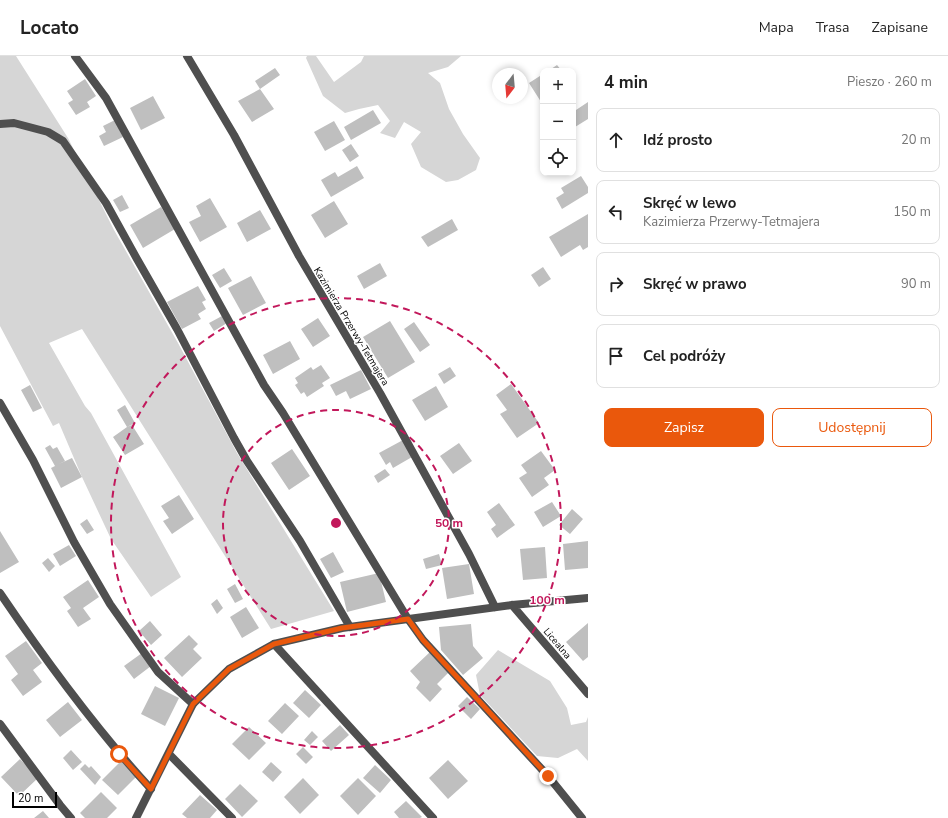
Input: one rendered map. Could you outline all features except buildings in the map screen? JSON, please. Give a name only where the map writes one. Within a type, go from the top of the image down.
[{"type":"street","points":[[75,56],[106,98],[264,386],[283,413],[408,619],[423,640],[548,776],[582,818]]},
{"type":"street","name":"Kazimierza Przerwy-Tetmajera","points":[[188,56],[234,135],[299,256],[380,393],[469,554],[495,607]]},
{"type":"street","points":[[0,124],[14,124],[48,132],[63,141],[106,202],[177,329],[247,461],[300,541],[350,627]]},
{"type":"street","points":[[0,403],[32,460],[74,542],[110,604],[158,672],[193,704]]},
{"type":"street","points":[[0,593],[50,667],[119,754],[151,789]]},
{"type":"street","points":[[136,818],[193,704],[229,669],[274,644],[350,627],[495,607],[588,598]]},
{"type":"street","name":"Licealna","points":[[512,605],[588,694]]},
{"type":"street","points":[[274,644],[433,818]]},
{"type":"street","points":[[0,724],[71,818]]},
{"type":"street","points":[[169,754],[232,818]]},
{"type":"shaded area","points":[[0,56],[16,56],[68,138],[114,230],[178,343],[237,453],[334,611],[271,629],[82,329],[49,343],[85,406],[91,413],[181,577],[151,597],[111,539],[59,423],[53,426],[0,326]]},
{"type":"shaded area","points":[[307,56],[316,56],[334,82],[361,62],[364,56],[461,56],[448,67],[428,73],[440,83],[449,109],[463,134],[480,158],[476,170],[458,180],[446,182],[421,167],[411,144],[421,132],[404,122],[395,138],[380,133],[390,121],[378,105],[345,113],[323,96],[306,58]]},
{"type":"shaded area","points":[[498,650],[550,681],[567,708],[571,725],[586,722],[588,717],[588,761],[577,749],[558,758],[537,756],[480,695],[476,675]]},
{"type":"route","points":[[119,754],[151,789],[169,754],[186,715],[193,704],[229,669],[274,644],[342,628],[408,619],[423,640],[548,776]]}]
